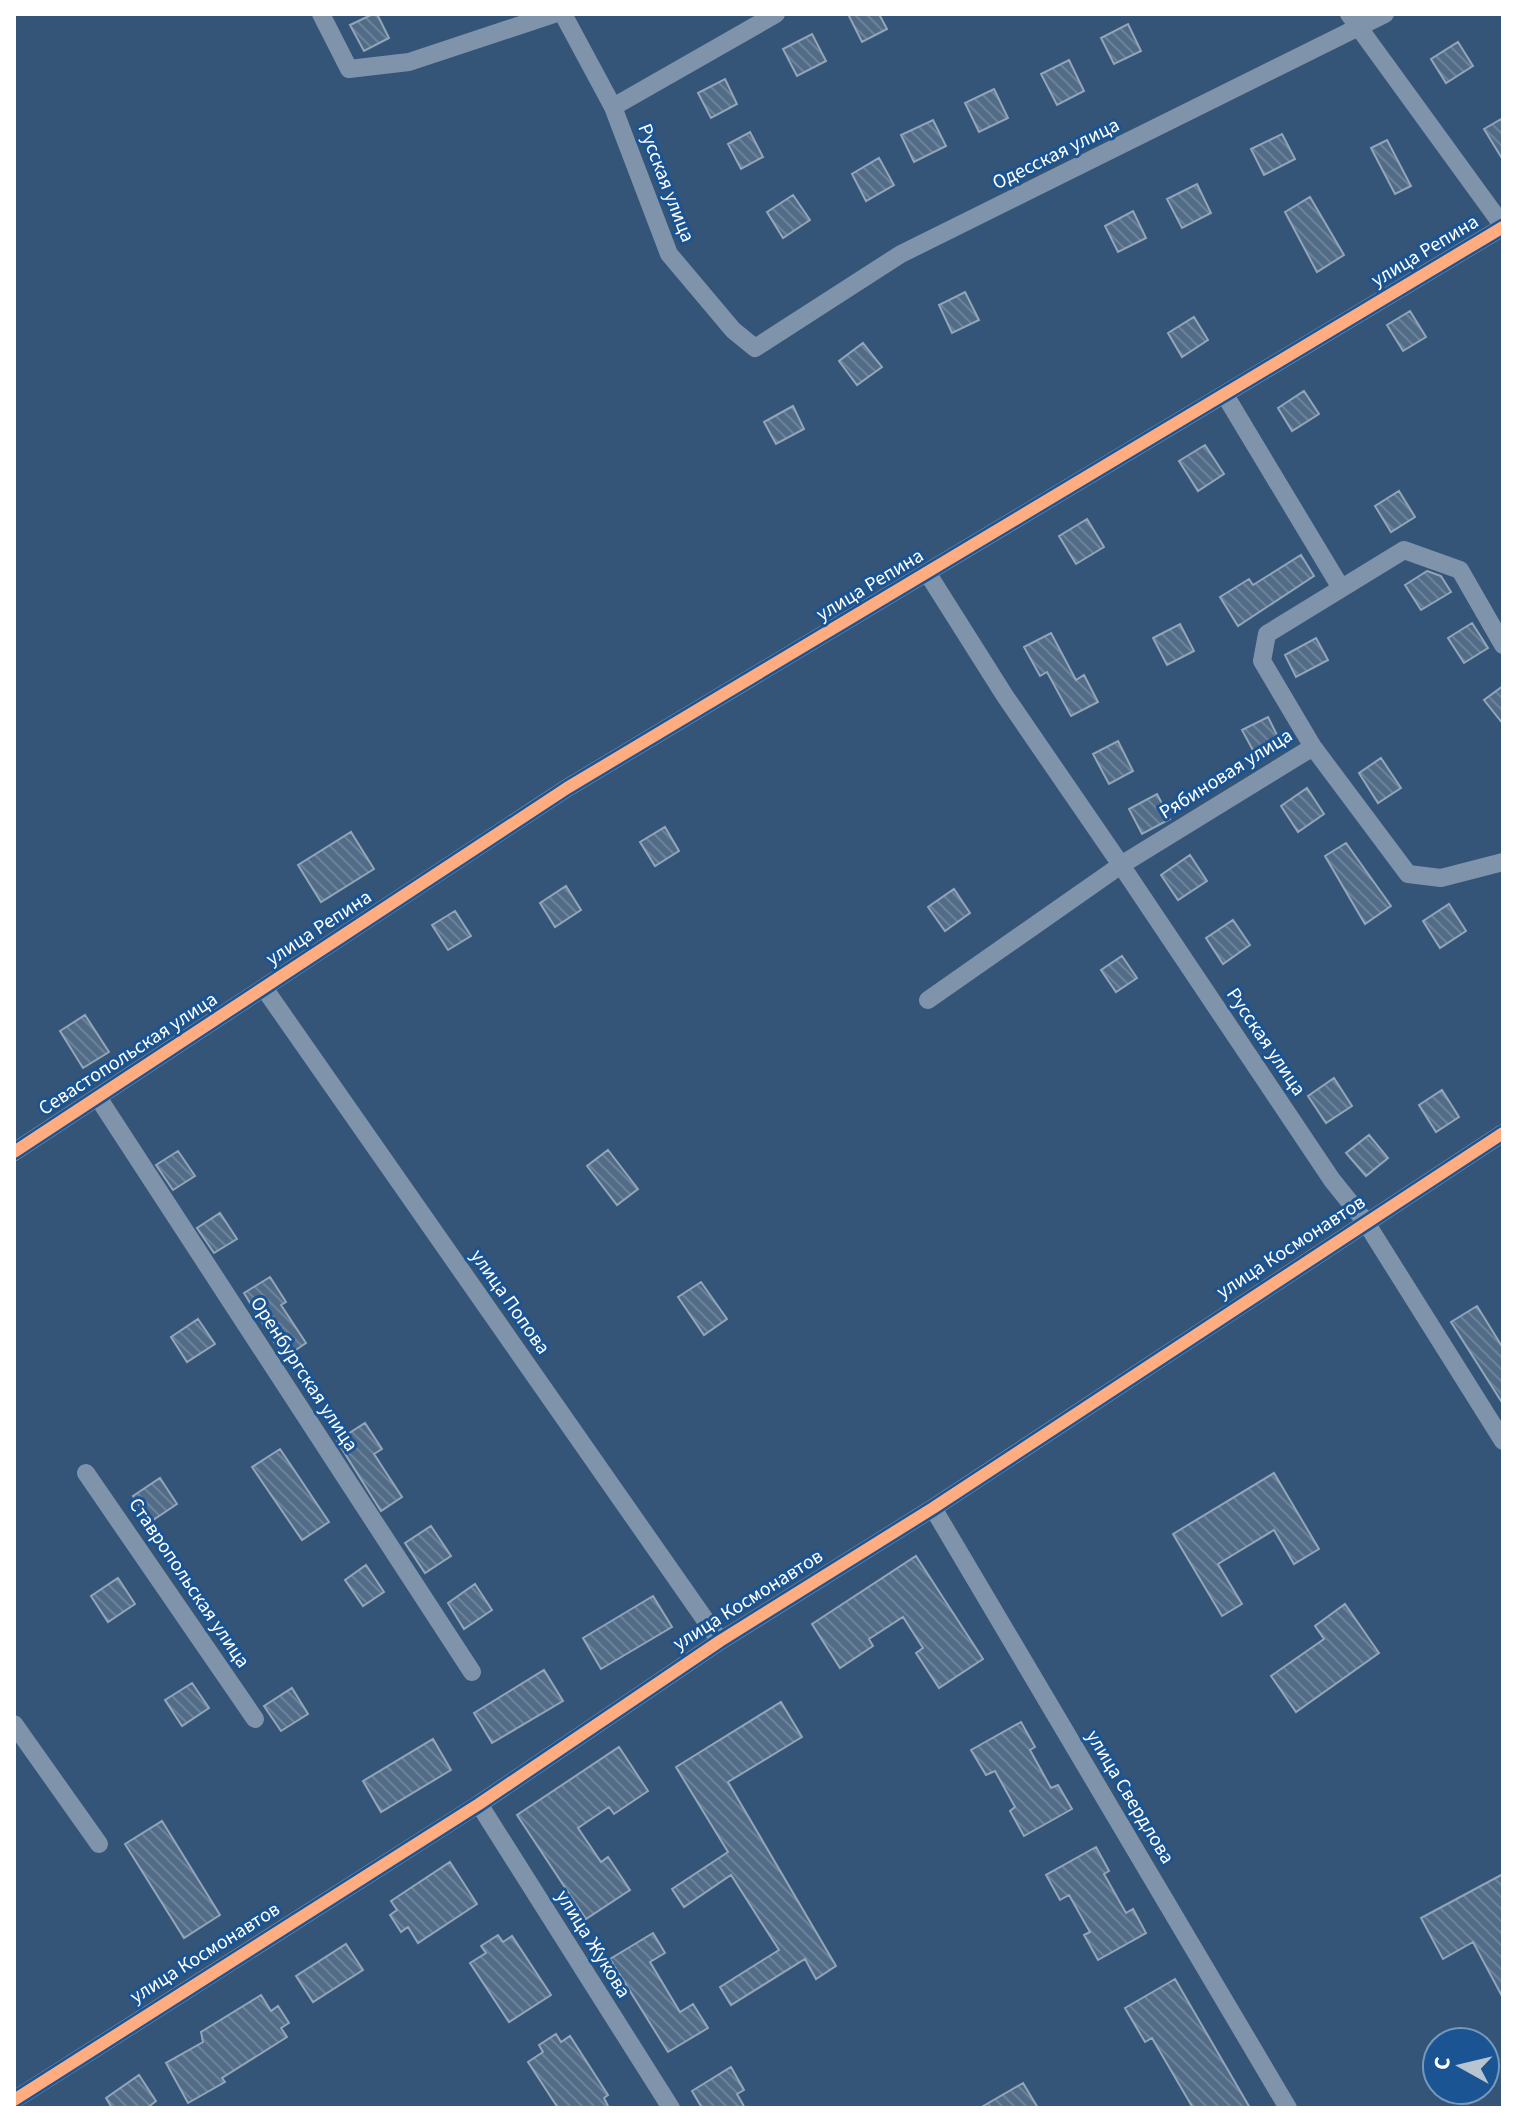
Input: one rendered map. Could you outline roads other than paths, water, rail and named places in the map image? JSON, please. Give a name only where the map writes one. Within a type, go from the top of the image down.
[{"type":"street","points":[[321,14],[349,69],[409,62],[554,14]]},
{"type":"street","name":"Русская улица","points":[[563,14],[613,107],[669,254],[733,330],[755,348]]},
{"type":"street","points":[[613,107],[776,14]]},
{"type":"street","name":"Одесская улица","points":[[755,348],[901,254],[1353,21],[1385,14]]},
{"type":"street","points":[[1353,21],[1503,227]]},
{"type":"street","name":"улица Репина","points":[[264,988],[567,788],[1503,227]]},
{"type":"street","points":[[1225,395],[1341,588]]},
{"type":"street","name":"Рябиновая улица","points":[[1121,865],[1313,747],[1262,661],[1267,634],[1404,550],[1460,570],[1503,644]]},
{"type":"street","name":"Русская улица","points":[[928,574],[1005,696],[1332,1180],[1365,1221],[1503,1441]]},
{"type":"street","points":[[1313,747],[1408,874],[1441,878],[1503,862]]},
{"type":"street","points":[[928,1000],[1121,865]]},
{"type":"street","name":"Севастопольская улица","points":[[14,1152],[264,988]]},
{"type":"street","name":"улица Попова","points":[[264,988],[720,1641]]},
{"type":"street","name":"Оренбургская улица","points":[[99,1099],[472,1672]]},
{"type":"street","name":"улица Космонавтов","points":[[14,2100],[479,1804],[720,1641],[933,1508],[1503,1133]]},
{"type":"street","name":"Ставропольская улица","points":[[86,1473],[255,1719]]},
{"type":"street","name":"улица Свердлова","points":[[933,1508],[1288,2108]]},
{"type":"street","points":[[14,1724],[99,1844]]},
{"type":"street","name":"улица Жукова","points":[[479,1804],[671,2108]]}]
